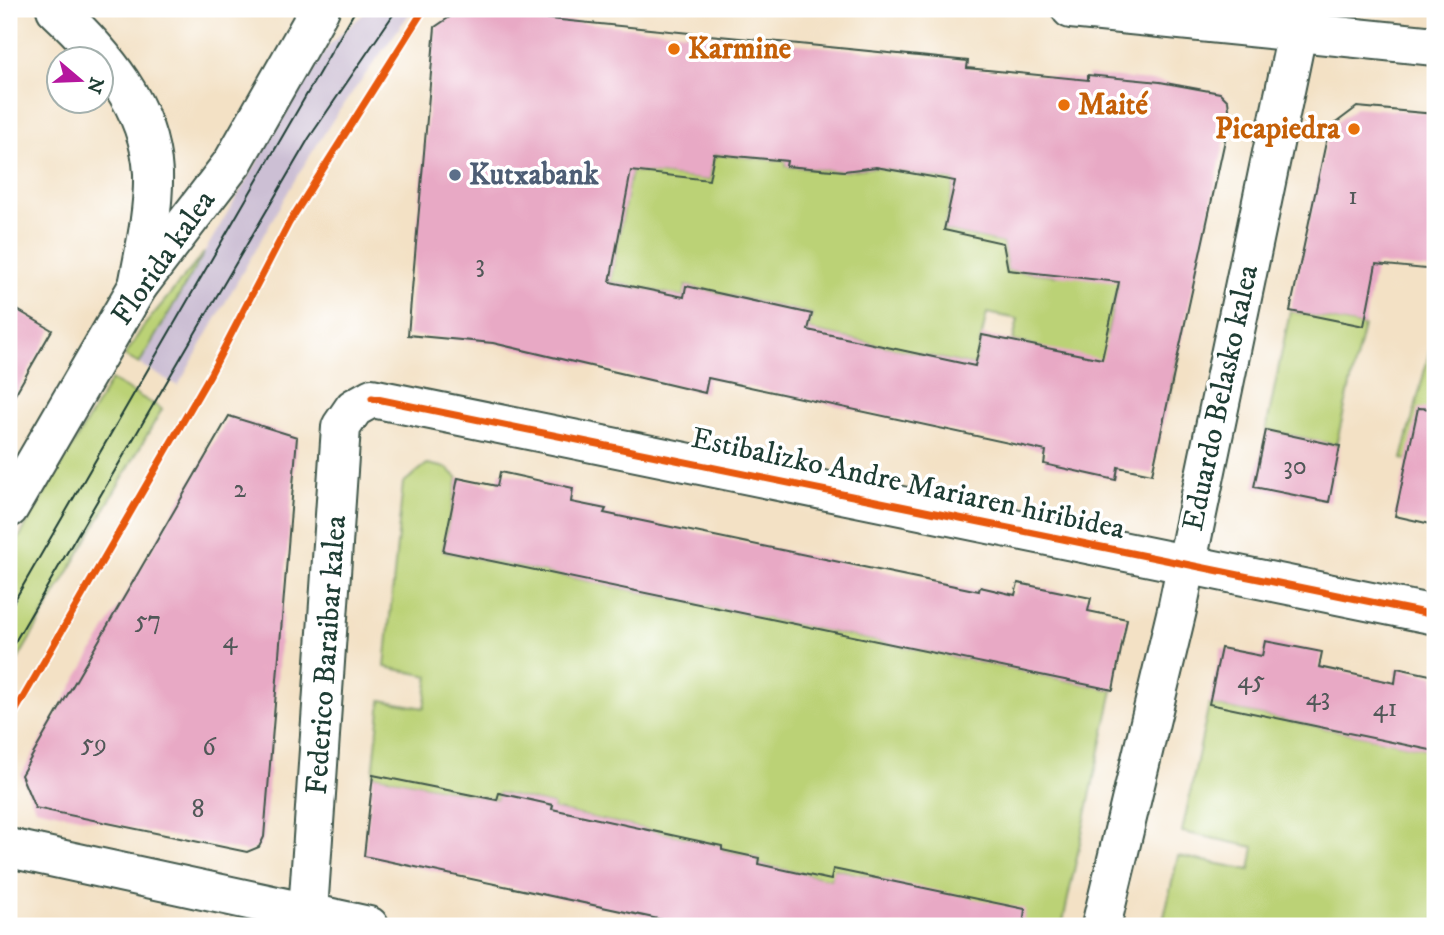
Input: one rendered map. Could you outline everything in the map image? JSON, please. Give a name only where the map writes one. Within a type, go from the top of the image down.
[{"type":"street","points":[[56,9],[109,62],[128,93],[144,132],[153,172],[138,286]]},
{"type":"street","name":"Florida kalea","points":[[9,509],[138,286],[233,162],[320,9]]},
{"type":"street","points":[[1071,9],[1300,21],[1435,46]]},
{"type":"street","name":"Eduardo Belasko kalea","points":[[1101,926],[1187,565],[1300,21]]},
{"type":"street","name":"Estibalizko Andre Mariaren hiribidea","points":[[372,398],[1435,615]]},
{"type":"street","name":"Federico Baraibar kalea","points":[[308,920],[341,426],[354,408],[372,398]]},
{"type":"street","points":[[9,848],[308,920],[369,926]]},
{"type":"shaded area","points":[[369,9],[413,9],[336,115],[297,176],[178,386],[139,364],[305,80],[331,43]]},
{"type":"green space","points":[[714,154],[787,161],[786,166],[844,171],[876,167],[955,181],[944,230],[1003,243],[1008,270],[1054,275],[1122,268],[1107,335],[1179,352],[1168,402],[1095,386],[1039,347],[1013,341],[1018,319],[987,313],[975,366],[808,330],[812,314],[686,286],[684,297],[610,282],[631,171],[709,180]]},
{"type":"green space","points":[[204,253],[139,364],[125,356],[143,327]]},
{"type":"green space","points":[[1290,311],[1364,326],[1336,445],[1266,430]]},
{"type":"green space","points":[[1435,334],[1435,466],[1402,459]]},
{"type":"green space","points":[[111,380],[162,409],[9,675],[9,555]]},
{"type":"green space","points":[[427,464],[447,468],[458,478],[443,551],[1113,690],[1062,926],[1014,926],[965,916],[892,882],[834,869],[831,880],[758,864],[759,858],[722,850],[722,846],[552,809],[553,805],[499,793],[497,800],[373,775],[381,700],[424,708],[429,676],[385,667],[403,483]]},
{"type":"green space","points":[[1209,704],[1432,750],[1428,771],[1435,773],[1435,926],[1162,926],[1178,856],[1250,870],[1254,847],[1182,832]]},
{"type":"building","points":[[460,10],[968,61],[967,68],[1088,80],[1088,75],[1160,82],[1220,93],[1228,101],[1230,117],[1152,474],[1118,467],[1116,480],[1044,464],[1046,451],[708,378],[705,393],[493,343],[408,335],[435,27]],"holes":[[[714,154],[787,161],[786,166],[844,171],[876,167],[955,181],[944,230],[1003,243],[1008,270],[1119,282],[1102,359],[982,335],[975,366],[808,330],[812,314],[686,286],[684,297],[610,282],[631,171],[709,180]]]},
{"type":"building","points":[[1357,107],[1435,114],[1435,270],[1376,264],[1364,326],[1290,311],[1329,128]]},
{"type":"building","points":[[9,305],[52,330],[9,405]]},
{"type":"building","points":[[1418,408],[1435,409],[1435,525],[1395,516]]},
{"type":"building","points":[[229,416],[297,437],[264,837],[259,847],[247,852],[35,808],[21,775]]},
{"type":"building","points":[[1266,430],[1340,446],[1329,502],[1254,487]]},
{"type":"building","points":[[500,472],[573,488],[571,502],[606,509],[604,513],[979,591],[980,587],[1015,595],[1018,583],[1091,598],[1088,611],[1127,619],[1113,690],[443,551],[458,478],[497,486]]},
{"type":"building","points":[[1265,641],[1322,652],[1319,667],[1395,683],[1397,668],[1435,676],[1435,751],[1209,704],[1221,648],[1262,656]]},
{"type":"building","points":[[373,775],[497,800],[499,793],[553,805],[552,809],[722,846],[722,850],[759,858],[758,864],[831,880],[833,869],[1025,909],[1023,926],[691,926],[364,856]]},
{"type":"tram line","points":[[9,610],[356,9]]},
{"type":"tram line","points":[[9,652],[309,138],[397,9]]},
{"type":"cycle path","points":[[9,722],[210,375],[289,223],[424,9]]},
{"type":"cycle path","points":[[372,398],[1435,615]]},
{"type":"place","name":"Karmine","points":[[674,49]]},
{"type":"place","name":"Maité","points":[[1064,105]]},
{"type":"place","name":"Picapiedra","points":[[1354,129]]},
{"type":"place","name":"Kutxabank","points":[[455,175]]}]
